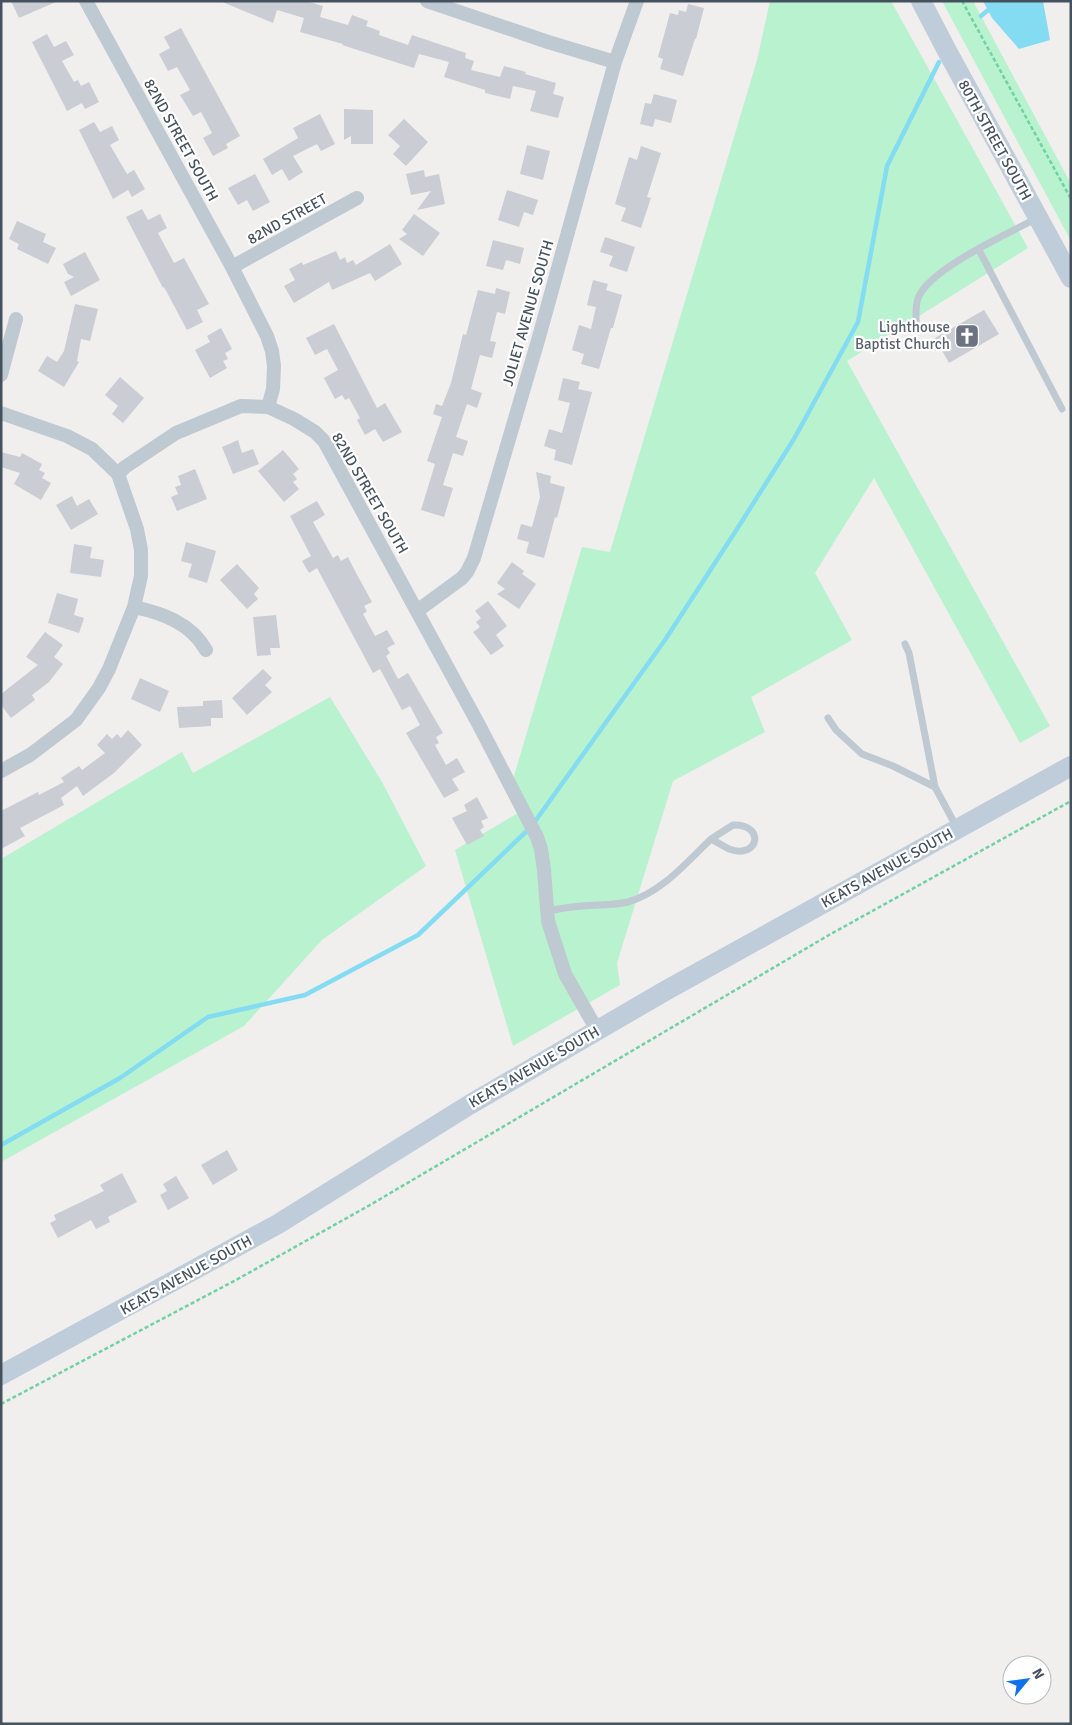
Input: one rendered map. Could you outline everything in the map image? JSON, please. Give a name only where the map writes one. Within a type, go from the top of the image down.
[{"type":"main road","name":"80TH STREET SOUTH","points":[[921,1],[1071,278]]},
{"type":"main road","name":"KEATS AVENUE SOUTH","points":[[1,1374],[278,1224],[470,1105],[674,986],[1071,766]]},
{"type":"street","name":"82ND STREET SOUTH","points":[[86,1],[268,336],[272,351],[273,389],[268,407],[294,419],[315,432],[324,441],[479,725],[537,837],[544,870],[548,921],[566,974],[598,1030]]},
{"type":"street","points":[[427,1],[548,42],[615,62]]},
{"type":"street","name":"JOLIET AVENUE SOUTH","points":[[417,611],[462,578],[468,572],[474,558],[539,337],[615,62],[637,1]]},
{"type":"street","name":"82ND STREET","points":[[232,267],[357,198]]},
{"type":"street","points":[[1,375],[16,319]]},
{"type":"street","points":[[118,474],[125,467],[176,433],[240,406],[268,407]]},
{"type":"street","points":[[1,413],[67,436],[92,449],[118,474],[137,529],[141,550],[141,576],[134,606],[109,669],[99,688],[76,720],[30,755],[1,771]]},
{"type":"street","points":[[134,606],[174,619],[201,640],[206,650]]},
{"type":"lane","points":[[916,322],[916,306],[919,296],[926,285],[943,271],[978,250],[1038,218]]},
{"type":"lane","points":[[978,250],[1062,409]]},
{"type":"lane","points":[[905,644],[909,653],[935,787],[957,829]]},
{"type":"lane","points":[[828,718],[836,730],[862,754],[893,766],[935,787]]},
{"type":"lane","points":[[547,911],[629,902],[650,892],[669,879],[711,839],[733,825],[742,825],[749,828],[755,838],[755,843],[753,847],[742,851],[729,849],[711,839]]},
{"type":"path","points":[[962,1],[1071,199]]},
{"type":"path","points":[[1,1404],[244,1276],[829,935],[1071,801]]},
{"type":"green space","points":[[770,1],[891,1],[1028,248],[847,361],[1050,726],[1020,743],[874,478],[815,573],[852,640],[751,697],[765,732],[673,781],[617,963],[620,985],[513,1046],[455,850],[523,810],[511,786],[582,547],[610,552],[757,60]]},
{"type":"green space","points":[[942,1],[973,1],[1071,184],[1071,241]]},
{"type":"green space","points":[[330,697],[382,782],[426,866],[322,940],[244,1026],[1,1162],[1,859],[182,752],[193,773]]},
{"type":"water","points":[[983,1],[1043,1],[1050,40],[1019,49],[992,18]]},
{"type":"building","points":[[11,1],[58,1],[19,18]]},
{"type":"building","points":[[220,1],[306,1],[323,6],[320,17],[348,25],[352,15],[368,21],[366,26],[380,31],[379,35],[408,45],[412,35],[466,53],[465,58],[474,61],[471,70],[500,77],[504,66],[526,72],[525,74],[556,83],[553,94],[564,97],[558,118],[530,111],[536,91],[513,86],[510,99],[485,93],[485,90],[444,77],[449,62],[419,54],[414,68],[343,44],[300,32],[304,18],[277,10],[273,23]]},
{"type":"building","points":[[688,4],[704,8],[696,39],[683,76],[660,69],[663,59],[658,57],[670,13],[678,15],[679,10],[686,12]]},
{"type":"building","points":[[181,28],[240,136],[226,144],[228,148],[213,156],[203,138],[212,133],[201,112],[193,116],[180,95],[190,90],[177,67],[168,71],[159,54],[170,48],[164,37]]},
{"type":"building","points":[[47,34],[54,47],[66,41],[74,55],[62,61],[74,82],[78,80],[81,86],[89,82],[99,102],[85,109],[82,103],[67,111],[32,42]]},
{"type":"building","points":[[654,94],[677,100],[671,123],[655,119],[653,127],[640,124],[645,103],[651,104]]},
{"type":"building","points":[[344,109],[373,110],[373,144],[351,144],[351,136],[344,140]]},
{"type":"building","points":[[320,114],[335,144],[321,151],[317,144],[293,156],[303,172],[289,181],[282,169],[272,175],[263,159],[298,138],[293,128]]},
{"type":"building","points":[[404,119],[428,142],[406,166],[393,154],[400,146],[388,135]]},
{"type":"building","points":[[94,122],[100,132],[112,126],[119,140],[110,145],[127,174],[134,170],[145,189],[132,197],[128,190],[113,199],[79,130]]},
{"type":"building","points":[[527,145],[550,151],[543,180],[520,174]]},
{"type":"building","points":[[641,146],[661,153],[647,197],[651,198],[641,228],[621,221],[626,208],[615,204],[629,157],[637,160]]},
{"type":"building","points":[[424,170],[425,177],[439,174],[445,204],[417,210],[431,191],[411,195],[406,174]]},
{"type":"building","points":[[255,174],[270,202],[253,211],[247,200],[238,205],[228,188]]},
{"type":"building","points":[[507,190],[538,200],[533,215],[524,212],[519,227],[498,220]]},
{"type":"building","points":[[142,209],[148,220],[160,214],[167,228],[158,233],[174,263],[184,258],[209,304],[197,310],[203,322],[187,330],[126,217]]},
{"type":"building","points":[[414,214],[440,233],[423,256],[399,239],[407,234],[402,230]]},
{"type":"building","points":[[17,221],[46,234],[43,242],[56,248],[48,264],[17,249],[19,244],[9,239]]},
{"type":"building","points":[[605,237],[635,247],[627,272],[609,266],[613,256],[600,252]]},
{"type":"building","points":[[493,240],[524,248],[520,264],[506,260],[503,270],[486,266]]},
{"type":"building","points":[[390,244],[402,264],[375,281],[370,273],[332,290],[329,282],[294,303],[284,286],[295,280],[289,269],[302,262],[303,265],[336,251],[340,260],[345,257],[347,263],[353,260],[356,265]]},
{"type":"building","points":[[85,252],[100,280],[71,296],[64,282],[74,277],[68,274],[63,264]]},
{"type":"building","points":[[593,280],[608,284],[606,290],[622,295],[599,369],[581,364],[584,354],[572,350],[579,325],[591,329],[596,307],[587,305]]},
{"type":"building","points":[[496,288],[510,292],[505,314],[497,312],[490,341],[496,342],[492,358],[480,355],[471,389],[482,393],[477,408],[467,404],[456,437],[468,441],[463,456],[453,453],[443,485],[453,488],[444,517],[421,510],[435,464],[427,461],[442,417],[433,414],[436,404],[442,406],[451,383],[463,334],[466,335],[478,290],[495,294]]},
{"type":"building","points":[[75,304],[98,309],[90,341],[81,339],[77,361],[79,362],[64,387],[38,371],[47,356],[57,362],[64,351]]},
{"type":"building","name":"Lighthouse Baptist Church","points":[[984,310],[999,334],[949,363],[935,338]]},
{"type":"building","points":[[334,324],[377,408],[385,403],[402,432],[383,442],[375,429],[365,435],[357,420],[360,418],[349,398],[345,400],[342,395],[335,399],[324,378],[338,370],[327,349],[315,355],[306,338]]},
{"type":"building","points":[[221,328],[232,349],[225,353],[228,359],[223,361],[227,368],[210,378],[195,350],[210,342],[207,336]]},
{"type":"building","points":[[120,377],[144,398],[123,423],[112,414],[118,406],[105,395]]},
{"type":"building","points":[[563,378],[580,382],[578,389],[592,392],[572,465],[554,460],[556,450],[544,446],[549,429],[562,433],[570,403],[558,400]]},
{"type":"building","points":[[238,440],[242,453],[253,449],[259,464],[233,474],[222,447]]},
{"type":"building","points":[[283,450],[299,469],[293,474],[297,479],[293,482],[299,489],[284,502],[258,471]]},
{"type":"building","points":[[1,452],[20,457],[22,453],[42,464],[39,470],[45,473],[42,478],[51,483],[41,500],[14,484],[20,473],[1,467]]},
{"type":"building","points":[[195,469],[207,499],[177,511],[171,497],[178,494],[175,487],[181,485],[178,476]]},
{"type":"building","points":[[536,472],[551,476],[550,483],[565,487],[544,558],[526,553],[529,542],[517,539],[521,524],[532,527],[540,497]]},
{"type":"building","points":[[72,496],[77,506],[89,499],[98,514],[71,530],[56,505]]},
{"type":"building","points":[[317,501],[325,515],[313,522],[333,558],[338,555],[341,561],[348,557],[372,602],[364,606],[367,611],[363,614],[375,636],[387,630],[395,644],[387,648],[390,653],[386,656],[398,679],[408,673],[443,733],[436,737],[439,743],[435,745],[446,765],[457,758],[465,772],[452,779],[459,790],[444,798],[406,733],[420,725],[410,706],[402,710],[380,669],[373,673],[317,568],[309,573],[302,561],[311,556],[290,516]]},
{"type":"building","points":[[186,542],[216,551],[207,583],[188,577],[192,564],[181,561]]},
{"type":"building","points":[[74,544],[92,547],[90,558],[104,560],[101,577],[70,573]]},
{"type":"building","points":[[512,562],[524,571],[522,574],[536,584],[519,609],[497,594],[505,589],[497,583]]},
{"type":"building","points":[[237,564],[259,588],[254,594],[258,599],[247,609],[220,580]]},
{"type":"building","points":[[57,593],[78,599],[74,615],[84,618],[79,633],[48,623]]},
{"type":"building","points":[[488,601],[507,626],[496,635],[504,646],[491,655],[473,632],[480,627],[476,622],[481,618],[475,611]]},
{"type":"building","points":[[276,615],[280,648],[270,648],[271,655],[257,656],[253,617]]},
{"type":"building","points":[[45,632],[63,645],[54,657],[63,664],[49,682],[32,695],[35,700],[11,718],[1,705],[1,694],[38,665],[26,657]]},
{"type":"building","points":[[263,669],[272,678],[265,685],[272,692],[247,715],[232,698]]},
{"type":"building","points":[[140,678],[169,691],[160,712],[131,699]]},
{"type":"building","points":[[222,700],[223,718],[211,718],[211,726],[179,728],[177,707],[203,706],[203,701]]},
{"type":"building","points":[[128,730],[142,745],[114,773],[83,796],[77,786],[61,798],[64,805],[20,828],[25,836],[1,849],[1,811],[38,792],[39,795],[64,782],[61,778],[79,766],[82,770],[105,753],[97,745],[107,734],[112,739],[117,734],[121,738]]},
{"type":"building","points":[[477,797],[488,818],[481,821],[484,827],[480,830],[484,836],[467,845],[452,818],[467,811],[464,805]]},
{"type":"building","points":[[227,1150],[238,1170],[213,1185],[201,1165]]},
{"type":"building","points":[[122,1173],[137,1202],[108,1217],[110,1222],[96,1229],[91,1220],[58,1238],[50,1223],[56,1220],[54,1215],[104,1191],[100,1185]]},
{"type":"building","points":[[176,1176],[189,1198],[168,1210],[160,1195],[167,1191],[163,1184]]},
{"type":"waterway","points":[[981,16],[999,1]]},
{"type":"waterway","points":[[1,1145],[120,1078],[208,1017],[305,995],[418,935],[531,827],[665,640],[737,529],[794,439],[858,322],[887,166],[939,62]]},
{"type":"place","name":"Lighthouse Baptist Church","points":[[967,336]]}]
